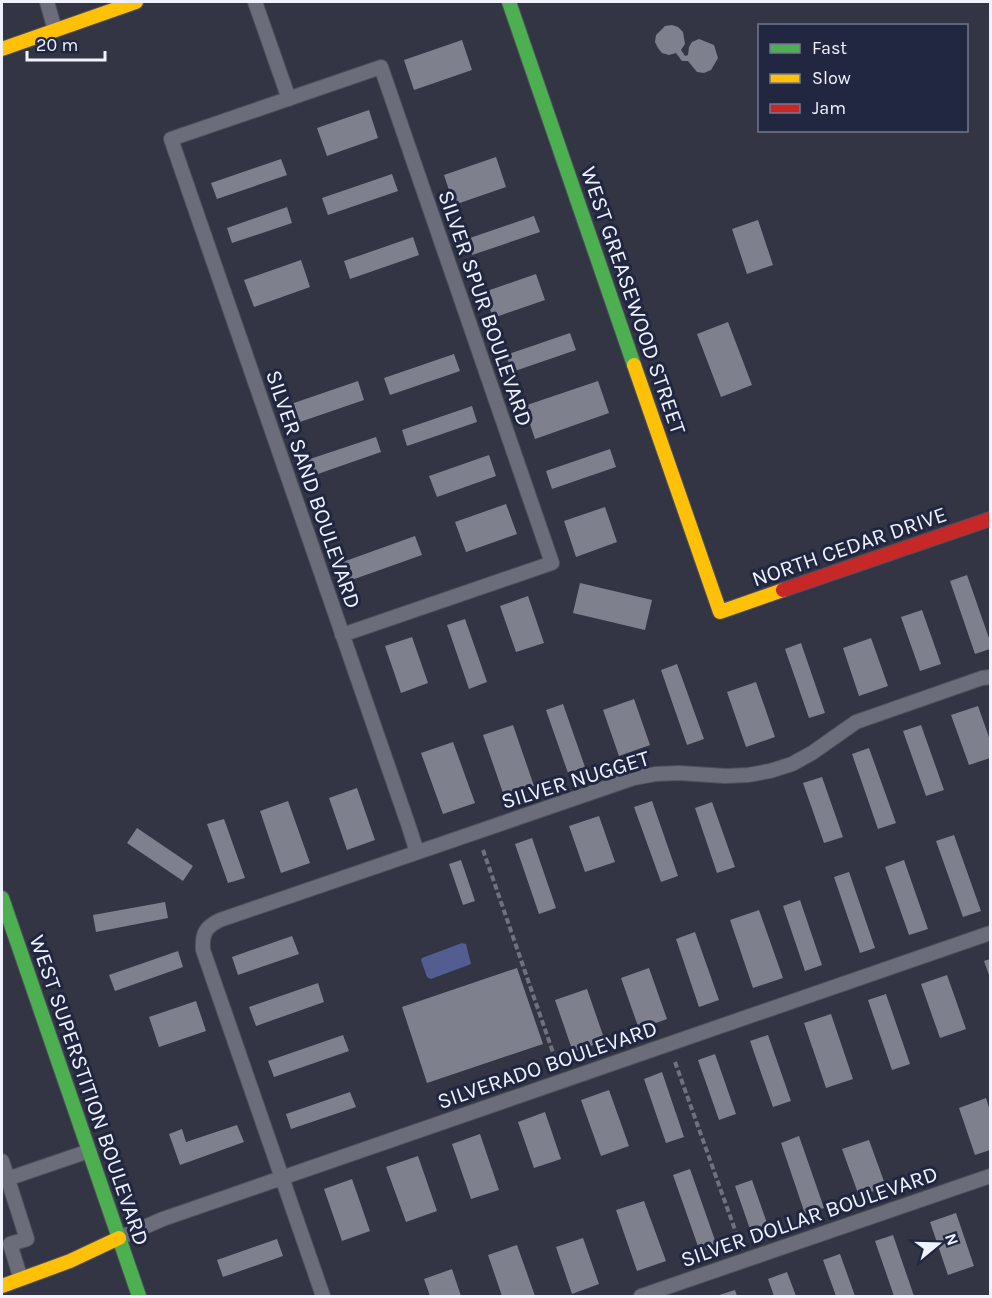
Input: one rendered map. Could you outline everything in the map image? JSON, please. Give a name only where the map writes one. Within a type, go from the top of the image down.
[{"type":"street","points":[[2,49],[136,2]]},
{"type":"street","name":"WEST GREASEWOOD STREET","points":[[509,2],[720,612]]},
{"type":"street","name":"NORTH CEDAR DRIVE","points":[[720,612],[990,519]]},
{"type":"street","name":"WEST SUPERSTITION BOULEVARD","points":[[2,898],[139,1296]]},
{"type":"street","points":[[2,1286],[70,1261],[119,1238]]},
{"type":"lane","points":[[47,2],[55,30]]},
{"type":"lane","points":[[255,2],[289,99]]},
{"type":"lane","name":"SILVER SPUR BOULEVARD","points":[[289,99],[381,67],[552,563],[342,635]]},
{"type":"lane","name":"SILVER SAND BOULEVARD","points":[[289,99],[171,140],[417,852]]},
{"type":"lane","name":"SILVER NUGGET","points":[[282,1178],[203,950],[202,939],[205,930],[220,920],[634,778],[668,773],[747,775],[792,764],[856,722],[990,677]]},
{"type":"lane","name":"SILVERADO BOULEVARD","points":[[119,1238],[163,1219],[990,933]]},
{"type":"lane","points":[[7,1179],[89,1151]]},
{"type":"lane","points":[[2,1161],[27,1239],[10,1244],[21,1279]]},
{"type":"lane","name":"SILVER DOLLAR BOULEVARD","points":[[641,1296],[990,1176]]},
{"type":"lane","points":[[282,1178],[323,1296]]},
{"type":"path","points":[[477,832],[562,1081]]},
{"type":"path","points":[[669,1044],[745,1260]]},
{"type":"water","points":[[462,943],[466,944],[471,964],[431,979],[427,977],[422,958]]},
{"type":"building","points":[[672,25],[683,32],[685,44],[681,50],[685,56],[688,55],[692,42],[699,39],[714,45],[718,58],[711,70],[704,73],[697,72],[688,61],[682,61],[676,53],[669,55],[662,53],[655,42],[656,35],[665,26]]},
{"type":"building","points":[[462,40],[472,70],[414,90],[404,60]]},
{"type":"building","points":[[369,110],[378,138],[327,156],[317,128]]},
{"type":"building","points":[[496,157],[506,187],[454,205],[444,175]]},
{"type":"building","points":[[281,159],[287,175],[217,199],[211,183]]},
{"type":"building","points":[[392,174],[398,191],[328,215],[322,198]]},
{"type":"building","points":[[287,207],[292,223],[232,243],[227,228]]},
{"type":"building","points":[[534,216],[540,232],[472,255],[467,239]]},
{"type":"building","points":[[758,220],[773,265],[747,274],[732,229]]},
{"type":"building","points":[[413,237],[419,255],[350,279],[344,261]]},
{"type":"building","points":[[301,260],[310,287],[254,307],[244,280]]},
{"type":"building","points":[[536,274],[545,300],[493,318],[484,292]]},
{"type":"building","points":[[728,322],[752,385],[721,397],[697,334]]},
{"type":"building","points":[[570,333],[576,350],[512,372],[506,355]]},
{"type":"building","points":[[454,354],[460,371],[390,395],[384,378]]},
{"type":"building","points":[[358,381],[364,400],[294,424],[288,405]]},
{"type":"building","points":[[598,381],[609,413],[535,439],[524,406]]},
{"type":"building","points":[[472,406],[477,422],[407,446],[402,430]]},
{"type":"building","points":[[376,437],[381,452],[312,476],[307,460]]},
{"type":"building","points":[[610,449],[616,467],[552,489],[546,471]]},
{"type":"building","points":[[489,455],[496,476],[437,497],[429,476]]},
{"type":"building","points":[[506,504],[517,534],[466,552],[455,522]]},
{"type":"building","points":[[605,507],[617,542],[576,557],[564,521]]},
{"type":"building","points":[[415,536],[422,555],[346,582],[340,563]]},
{"type":"building","points":[[967,575],[990,641],[990,649],[975,654],[950,581]]},
{"type":"building","points":[[580,583],[652,600],[645,630],[573,613]]},
{"type":"building","points":[[528,596],[544,643],[516,652],[500,606]]},
{"type":"building","points":[[922,610],[941,664],[920,671],[901,617]]},
{"type":"building","points":[[465,619],[487,682],[469,689],[447,625]]},
{"type":"building","points":[[412,637],[428,683],[401,693],[385,646]]},
{"type":"building","points":[[871,638],[888,686],[859,696],[843,648]]},
{"type":"building","points":[[801,643],[825,713],[809,718],[785,649]]},
{"type":"building","points":[[677,664],[704,739],[687,745],[661,670]]},
{"type":"building","points":[[756,682],[775,737],[746,747],[727,692]]},
{"type":"building","points":[[634,699],[650,745],[619,756],[603,710]]},
{"type":"building","points":[[563,704],[585,767],[568,773],[546,710]]},
{"type":"building","points":[[978,706],[990,740],[990,758],[969,765],[951,715]]},
{"type":"building","points":[[513,725],[534,786],[504,796],[483,735]]},
{"type":"building","points":[[921,725],[944,790],[926,796],[903,731]]},
{"type":"building","points":[[453,742],[475,803],[443,814],[421,753]]},
{"type":"building","points":[[869,748],[896,823],[878,829],[852,754]]},
{"type":"building","points":[[822,777],[843,837],[824,843],[803,783]]},
{"type":"building","points":[[357,788],[375,840],[347,850],[329,798]]},
{"type":"building","points":[[288,801],[310,863],[281,873],[260,811]]},
{"type":"building","points":[[652,801],[678,876],[661,882],[634,807]]},
{"type":"building","points":[[712,802],[735,867],[717,873],[695,808]]},
{"type":"building","points":[[599,816],[615,862],[585,872],[569,826]]},
{"type":"building","points":[[224,819],[245,878],[228,883],[207,824]]},
{"type":"building","points":[[137,828],[193,866],[183,881],[127,843]]},
{"type":"building","points":[[954,835],[981,911],[963,917],[936,841]]},
{"type":"building","points":[[532,838],[556,908],[539,914],[515,844]]},
{"type":"building","points":[[461,860],[475,901],[463,905],[449,864]]},
{"type":"building","points":[[904,860],[928,929],[909,935],[885,867]]},
{"type":"building","points":[[849,872],[875,948],[860,953],[834,877]]},
{"type":"building","points":[[800,900],[822,965],[805,971],[783,906]]},
{"type":"building","points":[[165,902],[168,918],[96,932],[93,915]]},
{"type":"building","points":[[759,910],[783,978],[753,988],[730,920]]},
{"type":"building","points":[[695,932],[719,1000],[699,1007],[676,939]]},
{"type":"building","points":[[292,936],[299,954],[238,975],[232,957]]},
{"type":"building","points":[[178,951],[183,967],[115,991],[109,975]]},
{"type":"building","points":[[990,959],[990,978],[984,961]]},
{"type":"building","points":[[517,968],[543,1044],[427,1083],[402,1007]]},
{"type":"building","points":[[649,968],[667,1019],[639,1029],[621,978]]},
{"type":"building","points":[[947,975],[966,1029],[940,1038],[921,984]]},
{"type":"building","points":[[318,983],[324,1002],[256,1026],[249,1007]]},
{"type":"building","points":[[587,989],[605,1041],[573,1052],[555,1000]]},
{"type":"building","points":[[886,994],[910,1064],[892,1070],[868,1000]]},
{"type":"building","points":[[196,1001],[206,1031],[159,1047],[149,1017]]},
{"type":"building","points":[[831,1014],[853,1079],[826,1088],[804,1023]]},
{"type":"building","points":[[343,1035],[349,1051],[274,1077],[268,1061]]},
{"type":"building","points":[[768,1035],[791,1101],[773,1107],[750,1041]]},
{"type":"building","points":[[715,1054],[736,1114],[719,1120],[698,1060]]},
{"type":"building","points":[[662,1072],[684,1137],[666,1143],[644,1079]]},
{"type":"building","points":[[609,1090],[629,1146],[601,1156],[581,1100]]},
{"type":"building","points":[[350,1092],[356,1107],[291,1129],[286,1114]]},
{"type":"building","points":[[986,1098],[990,1111],[990,1150],[975,1155],[959,1108]]},
{"type":"building","points":[[545,1112],[561,1159],[534,1168],[518,1122]]},
{"type":"building","points":[[237,1125],[244,1142],[180,1165],[169,1134],[182,1129],[186,1142]]},
{"type":"building","points":[[480,1134],[499,1190],[471,1199],[452,1144]]},
{"type":"building","points":[[799,1136],[824,1208],[805,1214],[781,1143]]},
{"type":"building","points":[[869,1140],[886,1187],[859,1196],[842,1149]]},
{"type":"building","points":[[418,1156],[437,1211],[406,1222],[386,1167]]},
{"type":"building","points":[[690,1169],[717,1246],[700,1252],[673,1175]]},
{"type":"building","points":[[352,1179],[370,1231],[342,1241],[324,1189]]},
{"type":"building","points":[[752,1180],[768,1226],[751,1232],[735,1186]]},
{"type":"building","points":[[644,1201],[666,1261],[637,1271],[616,1210]]},
{"type":"building","points":[[956,1213],[974,1266],[948,1275],[930,1222]]},
{"type":"building","points":[[893,1235],[914,1296],[894,1296],[875,1241]]},
{"type":"building","points":[[583,1238],[599,1284],[572,1294],[556,1247]]},
{"type":"building","points":[[277,1239],[283,1256],[223,1277],[217,1260]]},
{"type":"building","points":[[517,1245],[535,1296],[502,1296],[488,1255]]},
{"type":"building","points":[[840,1254],[855,1296],[836,1296],[823,1260]]},
{"type":"building","points":[[452,1269],[461,1296],[430,1296],[424,1279]]},
{"type":"building","points":[[787,1272],[796,1296],[774,1296],[768,1279]]},
{"type":"building","points":[[735,1290],[737,1296],[716,1296]]},
{"type":"traffic: fast","points":[[509,2],[634,365]]},
{"type":"traffic: fast","points":[[2,898],[139,1296]]},
{"type":"traffic: slow","points":[[2,49],[136,2]]},
{"type":"traffic: slow","points":[[634,365],[720,612],[783,590]]},
{"type":"traffic: slow","points":[[2,1286],[70,1261],[119,1238]]},
{"type":"traffic: jam","points":[[783,590],[990,519]]}]
